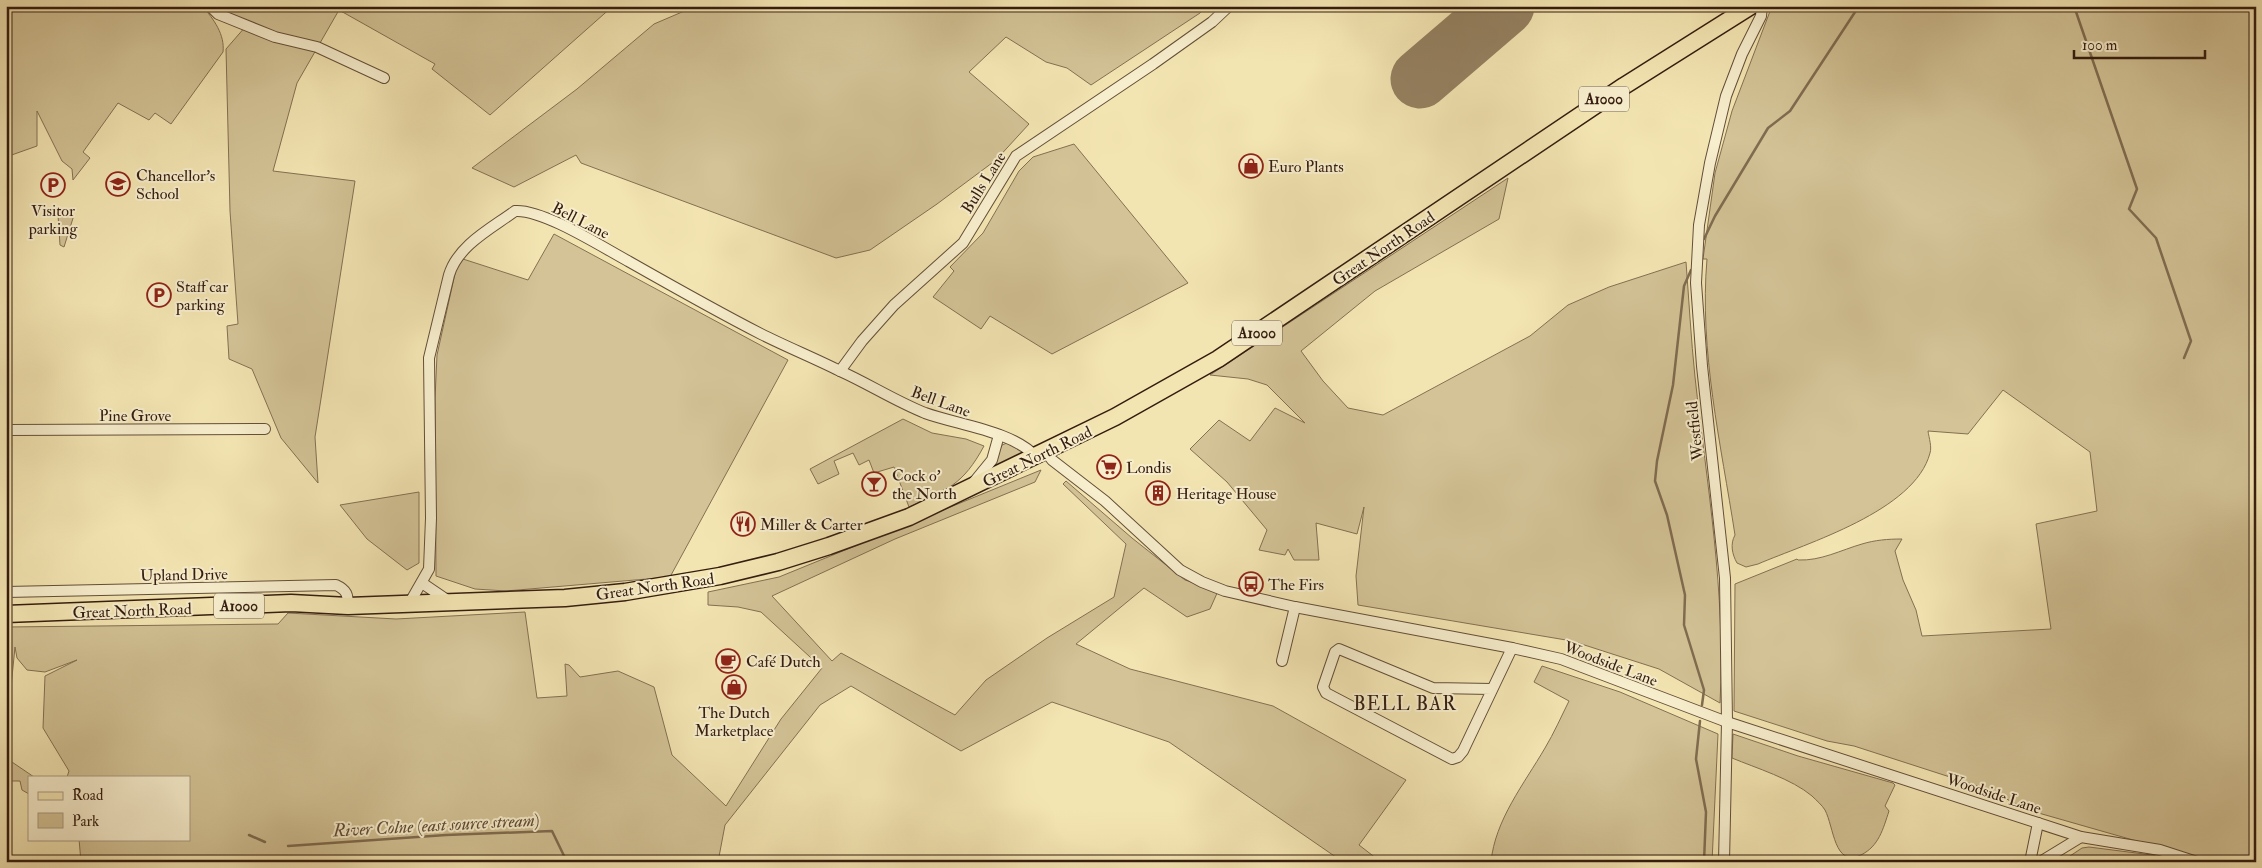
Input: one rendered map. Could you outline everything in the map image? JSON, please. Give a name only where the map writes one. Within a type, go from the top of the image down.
[{"type":"main road","name":"Great North Road","points":[[6,614],[290,603],[348,606],[565,598],[625,592],[720,576],[778,562],[829,546],[909,517],[969,490],[1138,405],[1218,359],[1624,86],[1752,6]]},
{"type":"street","points":[[210,6],[218,14],[275,37],[317,47],[384,78]]},
{"type":"street","name":"Bulls Lane","points":[[840,371],[862,341],[894,305],[963,243],[1016,156],[1161,59],[1212,22],[1229,6]]},
{"type":"street","name":"Westfield","points":[[1724,862],[1726,722],[1724,578],[1702,366],[1696,283],[1704,194],[1726,96],[1742,54],[1761,16],[1762,6]]},
{"type":"street","name":"Bell Lane","points":[[409,604],[429,569],[431,518],[429,358],[449,275],[453,262],[466,248],[515,211],[534,213],[583,237],[762,334],[840,371],[897,401],[925,413],[999,435],[1041,455]]},
{"type":"street","name":"Pine Grove","points":[[6,430],[265,429]]},
{"type":"street","points":[[969,490],[992,460],[999,435]]},
{"type":"street","name":"Woodside Lane","points":[[1041,455],[1052,460],[1105,501],[1180,570],[1202,582],[1225,591],[1295,608],[1512,648],[1561,659],[1726,722],[2081,838],[2160,850],[2197,862]]},
{"type":"street","points":[[422,583],[452,603]]},
{"type":"street","name":"Upland Drive","points":[[6,592],[336,585],[344,589],[348,594],[348,606]]},
{"type":"street","points":[[1282,661],[1295,608]]},
{"type":"street","points":[[1492,689],[1434,688],[1339,649],[1335,652],[1323,687],[1326,693],[1452,759],[1458,758],[1463,751],[1512,648]]},
{"type":"street","points":[[2030,862],[2038,823]]},
{"type":"street","points":[[2040,862],[2081,838]]},
{"type":"green space","points":[[6,6],[202,6],[218,27],[222,39],[223,52],[171,124],[155,113],[149,120],[118,103],[83,152],[90,158],[73,180],[72,169],[62,161],[37,111],[37,146],[6,157]]},
{"type":"green space","points":[[222,6],[613,6],[490,115],[432,69],[435,64],[339,10],[297,83],[273,171],[355,181],[315,437],[318,483],[281,438],[252,369],[229,359],[227,326],[238,324],[230,211],[226,49],[246,26]]},
{"type":"green space","points":[[696,6],[1206,6],[1200,13],[1091,85],[1067,68],[1046,62],[1006,37],[969,72],[1029,124],[996,160],[937,204],[870,250],[836,258],[581,163],[576,155],[514,187],[472,168],[577,89],[654,24]]},
{"type":"green space","points":[[1772,6],[2256,6],[2256,862],[2210,862],[2028,810],[1987,789],[1854,746],[1827,741],[1734,711],[1735,584],[1797,559],[1806,560],[1823,557],[1854,546],[1902,539],[1895,551],[1903,580],[1916,610],[1922,636],[2051,629],[2036,524],[2097,511],[2090,452],[2003,390],[1968,434],[1928,431],[1931,451],[1920,474],[1904,492],[1882,508],[1830,535],[1758,564],[1746,567],[1737,563],[1732,549],[1735,535],[1709,363],[1705,294],[1707,259],[1703,259],[1715,173],[1732,111]]},
{"type":"green space","points":[[1074,144],[1188,283],[1052,354],[990,316],[981,329],[933,297],[954,271],[950,267],[983,233],[1019,171],[1033,157]]},
{"type":"green space","points":[[1508,178],[1499,219],[1375,291],[1301,351],[1323,381],[1348,408],[1383,415],[1530,336],[1568,305],[1609,287],[1686,262],[1695,377],[1718,580],[1721,662],[1720,703],[1659,669],[1572,641],[1358,605],[1356,576],[1364,507],[1357,534],[1316,523],[1319,560],[1294,560],[1288,549],[1285,555],[1259,550],[1267,530],[1227,482],[1190,449],[1219,420],[1250,441],[1275,408],[1305,423],[1267,385],[1248,379],[1210,375]]},
{"type":"green space","points":[[65,209],[71,211],[74,215],[64,247],[60,245],[58,215]]},
{"type":"green space","points":[[554,234],[788,360],[670,577],[506,591],[475,589],[436,576],[435,399],[437,355],[456,269],[463,259],[528,280]]},
{"type":"green space","points":[[903,419],[932,433],[966,439],[984,446],[969,470],[953,485],[909,507],[894,467],[874,473],[869,460],[859,465],[853,453],[834,461],[839,474],[818,484],[810,469]]},
{"type":"green space","points":[[1007,443],[1025,453],[989,472],[1002,445]]},
{"type":"green space","points":[[1041,470],[1035,482],[895,539],[772,596],[832,661],[841,653],[955,715],[986,680],[1047,638],[1114,597],[1126,544],[1063,484],[1066,481],[1132,538],[1185,580],[1218,591],[1210,609],[1187,617],[1144,588],[1076,644],[1130,669],[1273,706],[1406,780],[1359,845],[1381,862],[1343,862],[1169,742],[1052,702],[961,751],[851,686],[820,705],[725,825],[718,862],[81,862],[79,840],[190,840],[190,776],[67,776],[69,771],[43,728],[45,676],[77,660],[45,672],[27,670],[17,658],[15,647],[9,707],[9,760],[33,776],[28,776],[28,793],[22,790],[20,781],[6,781],[6,627],[278,624],[288,613],[396,619],[525,612],[537,698],[567,696],[565,664],[569,665],[580,677],[618,671],[654,687],[672,755],[726,806],[781,719],[822,668],[761,612],[738,607],[708,605],[708,592],[779,577]]},
{"type":"green space","points":[[419,492],[419,563],[407,570],[367,539],[340,505]]},
{"type":"green space","points":[[1542,666],[1620,692],[1718,734],[1712,862],[1491,862],[1498,832],[1504,817],[1548,742],[1569,701],[1534,682]]},
{"type":"green space","points":[[1733,734],[1798,756],[1893,783],[1895,785],[1885,806],[1889,811],[1876,842],[1861,855],[1845,856],[1836,844],[1828,817],[1821,804],[1794,784],[1732,758]]},
{"type":"green space","points":[[2089,847],[2152,855],[2177,862],[2061,862],[2082,848]]},
{"type":"waterway","name":"River Colne (east source stream)","points":[[1704,239],[1715,216],[1768,128],[1790,111],[1859,6]]},
{"type":"waterway","points":[[2074,6],[2137,189],[2129,209],[2156,238],[2191,341],[2184,358]]},
{"type":"waterway","name":"River Colne (east source stream)","points":[[1691,270],[1684,286],[1673,385],[1657,461],[1655,481],[1667,515],[1685,595],[1684,625],[1704,690],[1702,705]]},
{"type":"waterway","name":"River Colne (east source stream)","points":[[1700,721],[1696,759],[1706,812],[1704,862]]},
{"type":"waterway","name":"River Colne (east source stream)","points":[[288,846],[446,835],[552,831],[567,862]]},
{"type":"waterway","name":"River Colne (east source stream)","points":[[249,835],[265,842]]},
{"type":"runway","points":[[1420,79],[1505,6]]},
{"type":"place","name":"Euro Plants","points":[[1251,166]]},
{"type":"place","name":"Chancellor's School","points":[[118,184]]},
{"type":"place","name":"Visitor parking","points":[[53,185]]},
{"type":"place","name":"Staff car parking","points":[[159,295]]},
{"type":"place","name":"Londis","points":[[1109,467]]},
{"type":"place","name":"Cock o' the North","points":[[874,484]]},
{"type":"place","name":"Heritage House","points":[[1158,493]]},
{"type":"place","name":"Miller & Carter","points":[[743,524]]},
{"type":"place","name":"The Firs","points":[[1251,584]]},
{"type":"place","name":"Café Dutch","points":[[728,661]]},
{"type":"place","name":"The Dutch Marketplace","points":[[734,687]]},
{"type":"district","name":"BELL BAR","points":[[1405,703]]}]
